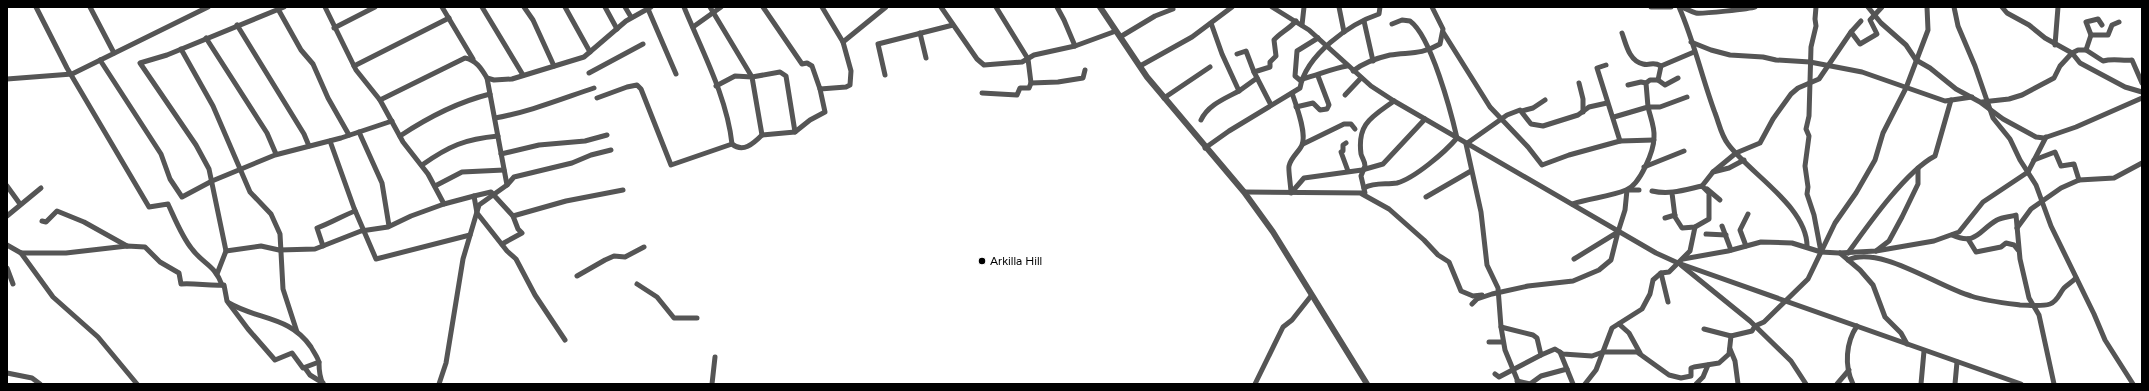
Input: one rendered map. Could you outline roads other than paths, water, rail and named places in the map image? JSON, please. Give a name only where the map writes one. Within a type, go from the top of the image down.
[{"type":"street","points":[[36,7],[72,74],[149,207],[168,204],[192,250],[210,264],[217,274],[227,301],[248,329],[275,360],[292,353],[302,368],[305,368],[310,375],[323,384]]},
{"type":"street","points":[[90,7],[114,53]]},
{"type":"street","points":[[7,79],[72,74],[208,7]]},
{"type":"street","points":[[217,274],[226,251],[209,169],[196,145],[140,63],[181,49],[284,7]]},
{"type":"street","points":[[325,7],[354,66],[380,100],[400,136],[422,165],[444,204]]},
{"type":"street","points":[[334,28],[375,7]]},
{"type":"street","points":[[442,7],[473,60],[481,68],[487,78],[507,185]]},
{"type":"street","points":[[482,7],[523,75]]},
{"type":"street","points":[[524,7],[533,20],[554,66]]},
{"type":"street","points":[[565,7],[590,52]]},
{"type":"street","points":[[605,7],[617,28]]},
{"type":"street","points":[[625,7],[631,17]]},
{"type":"street","points":[[684,7],[716,86],[730,127],[732,144],[736,148],[744,148],[752,145],[762,135],[795,132],[810,120],[825,112],[820,89],[812,66],[802,64],[764,7]]},
{"type":"street","points":[[710,7],[752,77],[762,135]]},
{"type":"street","points":[[693,27],[721,7]]},
{"type":"street","points":[[820,89],[846,87],[850,85],[850,71],[843,42],[822,7]]},
{"type":"street","points":[[843,42],[878,9],[886,7]]},
{"type":"street","points":[[942,7],[977,59],[984,65],[1022,62],[1040,54],[1075,46],[1116,31]]},
{"type":"street","points":[[982,93],[1017,95],[1020,88],[1029,88],[1031,83],[1028,59],[996,7]]},
{"type":"street","points":[[1057,7],[1075,46]]},
{"type":"street","points":[[1100,7],[1140,66],[1164,98],[1244,192],[1273,232],[1311,296],[1367,384]]},
{"type":"street","points":[[1140,66],[1192,37],[1232,7]]},
{"type":"street","points":[[1272,7],[1302,25],[1361,78],[1394,101],[1618,232],[1680,261],[1786,302],[2020,384]]},
{"type":"street","points":[[1302,25],[1304,7]]},
{"type":"street","points":[[1339,7],[1344,32]]},
{"type":"street","points":[[1205,148],[1300,88],[1308,66],[1332,40],[1379,14],[1380,7]]},
{"type":"street","points":[[1432,7],[1441,23],[1443,32],[1486,102],[1501,120],[1528,147],[1542,165],[1569,155],[1620,141],[1654,140]]},
{"type":"street","points":[[1651,7],[1671,7]]},
{"type":"street","points":[[1680,7],[1696,13],[1738,8],[1749,10],[1755,7]]},
{"type":"street","points":[[1680,7],[1688,26],[1694,52],[1727,143],[1788,204],[1807,238],[1807,247]]},
{"type":"street","points":[[1816,7],[1816,26],[1811,47],[1809,116],[1806,129],[1809,136],[1805,166],[1808,187],[1806,194],[1814,215],[1821,252]]},
{"type":"street","points":[[1868,7],[1906,45],[1916,60],[1930,68],[1956,89],[1983,102],[1989,108],[2029,134],[2041,139],[2076,127],[2142,98]]},
{"type":"street","points":[[1851,32],[1860,44],[1877,34],[1870,20],[1882,7]]},
{"type":"street","points":[[1704,329],[1731,336],[1752,331],[1755,326],[1764,322],[1786,302],[1808,279],[1835,223],[1856,194],[1874,160],[1883,133],[1906,88],[1928,30],[1927,7]]},
{"type":"street","points":[[1954,7],[1958,26],[1975,66],[1983,102]]},
{"type":"street","points":[[2002,7],[2007,13],[2029,25],[2055,45],[2072,53],[2084,65],[2125,87],[2142,92]]},
{"type":"street","points":[[2055,45],[2058,7]]},
{"type":"street","points":[[487,78],[494,80],[523,75],[584,57],[631,17],[649,8],[676,74]]},
{"type":"street","points":[[1120,37],[1155,16],[1174,8]]},
{"type":"street","points":[[278,9],[301,50],[313,64],[328,98],[349,135]]},
{"type":"street","points":[[354,66],[449,18]]},
{"type":"street","points":[[2086,50],[2091,35],[2086,22],[2098,19],[2102,25]]},
{"type":"street","points":[[1392,24],[1402,20],[1410,21],[1423,37],[1457,138]]},
{"type":"street","points":[[1254,72],[1270,67],[1270,62],[1276,56],[1274,40],[1288,30],[1296,21]]},
{"type":"street","points":[[1364,21],[1373,61]]},
{"type":"street","points":[[1652,191],[1672,193],[1705,187],[1714,172],[1736,153],[1760,143],[1773,119],[1791,94],[1819,79],[1825,73],[1828,65],[1851,32],[1861,21]]},
{"type":"street","points":[[2091,35],[2108,35],[2112,25],[2119,22]]},
{"type":"street","points":[[1211,23],[1222,54],[1239,91]]},
{"type":"street","points":[[237,25],[304,134],[309,146]]},
{"type":"street","points":[[884,75],[878,44],[953,25]]},
{"type":"street","points":[[1353,71],[1362,64],[1389,55],[1413,54],[1440,44],[1443,32]]},
{"type":"street","points":[[920,33],[926,58]]},
{"type":"street","points":[[1622,33],[1633,59],[1643,64],[1654,62],[1661,66]]},
{"type":"street","points":[[206,38],[267,133],[276,154]]},
{"type":"street","points":[[1318,38],[1297,51],[1295,76],[1302,80],[1318,76],[1329,69],[1347,66]]},
{"type":"street","points":[[1691,42],[1711,50],[1730,55],[1810,62],[1862,72],[1945,101],[1972,97]]},
{"type":"street","points":[[589,73],[643,44]]},
{"type":"street","points":[[181,49],[213,106],[250,192],[272,214],[280,234],[283,289],[297,332]]},
{"type":"street","points":[[1983,102],[2017,97],[2054,78],[2060,66],[2072,53],[2078,50],[2086,50],[2103,61],[2109,59],[2122,61],[2132,60],[2142,83]]},
{"type":"street","points":[[1237,54],[1246,51],[1254,72],[1271,105]]},
{"type":"street","points":[[1661,66],[1694,52]]},
{"type":"street","points":[[380,100],[465,58],[473,60]]},
{"type":"street","points":[[100,60],[161,154],[170,179],[182,197],[212,181],[276,154],[330,141],[392,121]]},
{"type":"street","points":[[1606,65],[1596,68],[1614,117],[1620,141]]},
{"type":"street","points":[[1658,80],[1661,66]]},
{"type":"street","points":[[1164,98],[1210,67]]},
{"type":"street","points":[[1031,83],[1058,82],[1083,78],[1085,70]]},
{"type":"street","points":[[716,86],[735,76],[752,77],[780,72],[786,76],[795,132]]},
{"type":"street","points":[[1296,107],[1313,103],[1320,110],[1327,109],[1329,105],[1318,76]]},
{"type":"street","points":[[1201,120],[1204,112],[1218,102],[1239,91],[1257,78]]},
{"type":"street","points":[[1345,95],[1361,78]]},
{"type":"street","points":[[1628,85],[1641,82],[1646,83],[1650,80],[1658,80],[1665,85],[1678,78]]},
{"type":"street","points":[[1579,83],[1584,99],[1583,112]]},
{"type":"street","points":[[1244,192],[1362,194],[1378,201],[1424,240],[1438,255],[1449,262],[1461,291],[1473,296],[1528,286],[1572,282],[1599,270],[1611,260],[1624,210],[1627,190],[1635,185],[1644,167],[1654,140],[1648,107],[1646,83]]},
{"type":"street","points":[[597,98],[627,87],[637,86],[641,89],[671,166],[732,144]]},
{"type":"street","points":[[495,118],[535,108],[594,88]]},
{"type":"street","points":[[1292,93],[1302,124],[1302,144]]},
{"type":"street","points":[[400,136],[439,114],[473,98],[490,94]]},
{"type":"street","points":[[1614,117],[1648,107],[1660,107],[1687,97]]},
{"type":"street","points":[[1466,144],[1507,115],[1533,108],[1544,100]]},
{"type":"street","points":[[1848,253],[1867,226],[1918,168],[1935,156],[1951,100]]},
{"type":"street","points":[[1362,194],[1365,192],[1360,176],[1365,166],[1361,151],[1362,131],[1372,116],[1394,101]]},
{"type":"street","points":[[1522,111],[1532,124],[1543,126],[1578,115],[1588,107],[1608,102]]},
{"type":"street","points":[[1989,108],[1993,118],[2010,139],[2036,185],[2041,200],[2105,340],[2133,384]]},
{"type":"street","points":[[1291,193],[1304,178],[1362,170],[1382,164],[1425,119]]},
{"type":"street","points":[[1291,193],[1291,178],[1288,167],[1292,158],[1302,144],[1344,124],[1351,124],[1355,129]]},
{"type":"street","points":[[359,132],[382,183],[389,226]]},
{"type":"street","points":[[501,154],[539,145],[585,141],[607,134]]},
{"type":"street","points":[[422,165],[455,144],[474,138],[498,136]]},
{"type":"street","points":[[1680,261],[1761,242],[1792,243],[1821,252],[1848,253],[1876,251],[1934,241],[1952,235],[1963,227],[1983,202],[2028,172],[2046,137]]},
{"type":"street","points":[[1364,188],[1375,184],[1402,181],[1430,162],[1449,147],[1457,138]]},
{"type":"street","points":[[330,141],[355,211],[376,259],[470,235]]},
{"type":"street","points":[[1346,143],[1343,145],[1343,151],[1341,152],[1348,171]]},
{"type":"street","points":[[1466,144],[1481,212],[1487,265],[1499,292],[1503,342],[1511,369],[1518,383],[1530,384],[1541,376],[1567,369]]},
{"type":"street","points":[[439,384],[446,363],[458,286],[479,205],[507,185],[514,177],[572,163],[591,155],[611,150]]},
{"type":"street","points":[[1644,167],[1661,162],[1684,151]]},
{"type":"street","points":[[2034,160],[2055,152],[2061,166],[2074,164],[2079,180]]},
{"type":"street","points":[[1714,172],[1744,160]]},
{"type":"street","points":[[2017,228],[2031,209],[2041,200],[2061,188],[2079,180],[2114,178],[2142,163]]},
{"type":"street","points":[[1876,251],[1889,241],[1902,217],[1918,184],[1918,168]]},
{"type":"street","points":[[435,186],[462,172],[504,170]]},
{"type":"street","points":[[1426,197],[1471,171]]},
{"type":"street","points":[[7,186],[20,204]]},
{"type":"street","points":[[1705,187],[1720,200]]},
{"type":"street","points":[[1672,193],[1675,215],[1682,228],[1695,227],[1709,219],[1709,193],[1705,187]]},
{"type":"street","points":[[7,216],[41,188]]},
{"type":"street","points":[[513,216],[566,201],[623,190]]},
{"type":"street","points":[[1572,204],[1627,190],[1639,190]]},
{"type":"street","points":[[226,251],[261,246],[281,250],[315,249],[363,231],[389,226],[444,204],[491,192],[493,196],[499,199],[513,216],[518,229],[522,233],[502,244]]},
{"type":"street","points":[[474,196],[477,213],[516,259],[535,295],[565,340]]},
{"type":"street","points":[[42,222],[46,222],[57,211],[84,222],[127,246]]},
{"type":"street","points":[[324,246],[317,228],[328,224],[337,217],[355,211]]},
{"type":"street","points":[[1746,246],[1740,230],[1748,214]]},
{"type":"street","points":[[1665,218],[1675,215]]},
{"type":"street","points":[[1952,235],[1968,239],[1977,236],[1996,221],[2016,215],[2019,251],[2029,298],[2035,306],[2046,346],[2054,384]]},
{"type":"street","points":[[1722,226],[1731,250]]},
{"type":"street","points":[[1585,384],[1596,370],[1612,328],[1642,309],[1650,294],[1653,280],[1661,273],[1669,272],[1690,251],[1695,227]]},
{"type":"street","points":[[1574,259],[1618,232]]},
{"type":"street","points":[[1706,234],[1726,235]]},
{"type":"street","points":[[1968,239],[1976,252],[2001,247],[2006,243],[2014,245],[2019,251]]},
{"type":"street","points":[[7,245],[21,253],[53,297],[98,337],[137,384]]},
{"type":"street","points":[[21,253],[66,253],[127,246],[145,247],[160,262],[179,273],[181,284],[199,283],[211,286],[222,285]]},
{"type":"street","points":[[577,276],[614,256],[625,257],[644,247]]},
{"type":"street","points":[[1840,253],[1873,285],[1885,317],[1901,333],[1907,344]]},
{"type":"street","points":[[1848,260],[1856,256],[1874,257],[1898,264],[1924,277],[1971,296],[2035,306],[2050,304],[2056,301],[2064,289],[2076,278]]},
{"type":"street","points":[[1680,261],[1755,326],[1791,361],[1806,384]]},
{"type":"street","points":[[7,268],[13,284]]},
{"type":"street","points":[[1661,273],[1668,302]]},
{"type":"street","points":[[637,284],[657,297],[674,318],[697,318]]},
{"type":"street","points":[[1472,304],[1482,297],[1499,292]]},
{"type":"street","points":[[1255,384],[1283,326],[1292,320],[1311,296]]},
{"type":"street","points":[[227,301],[267,318],[279,320],[297,332],[309,345],[319,362],[323,384]]},
{"type":"street","points":[[1619,324],[1629,332],[1641,354]]},
{"type":"street","points":[[1853,384],[1849,370],[1848,347],[1850,335],[1857,326]]},
{"type":"street","points":[[1501,327],[1533,335],[1537,338],[1541,355]]},
{"type":"street","points":[[1495,374],[1499,377],[1511,369],[1518,368],[1555,349],[1560,352],[1592,356],[1603,352],[1636,352],[1641,354],[1669,375],[1681,378],[1691,376],[1690,368],[1719,363],[1728,354],[1731,336]]},
{"type":"street","points":[[1489,342],[1503,342]]},
{"type":"street","points":[[1730,349],[1735,361],[1738,384]]},
{"type":"street","points":[[1921,384],[1924,351]]},
{"type":"street","points":[[1560,352],[1573,384]]},
{"type":"street","points":[[712,384],[715,357]]},
{"type":"street","points":[[305,368],[319,362]]},
{"type":"street","points":[[1955,384],[1957,362]]},
{"type":"street","points":[[1696,384],[1702,377],[1708,365]]},
{"type":"street","points":[[1836,384],[1849,370]]},
{"type":"street","points":[[7,373],[32,378],[40,384]]},
{"type":"place","name":"Arkilla Hill","points":[[982,261]]}]
